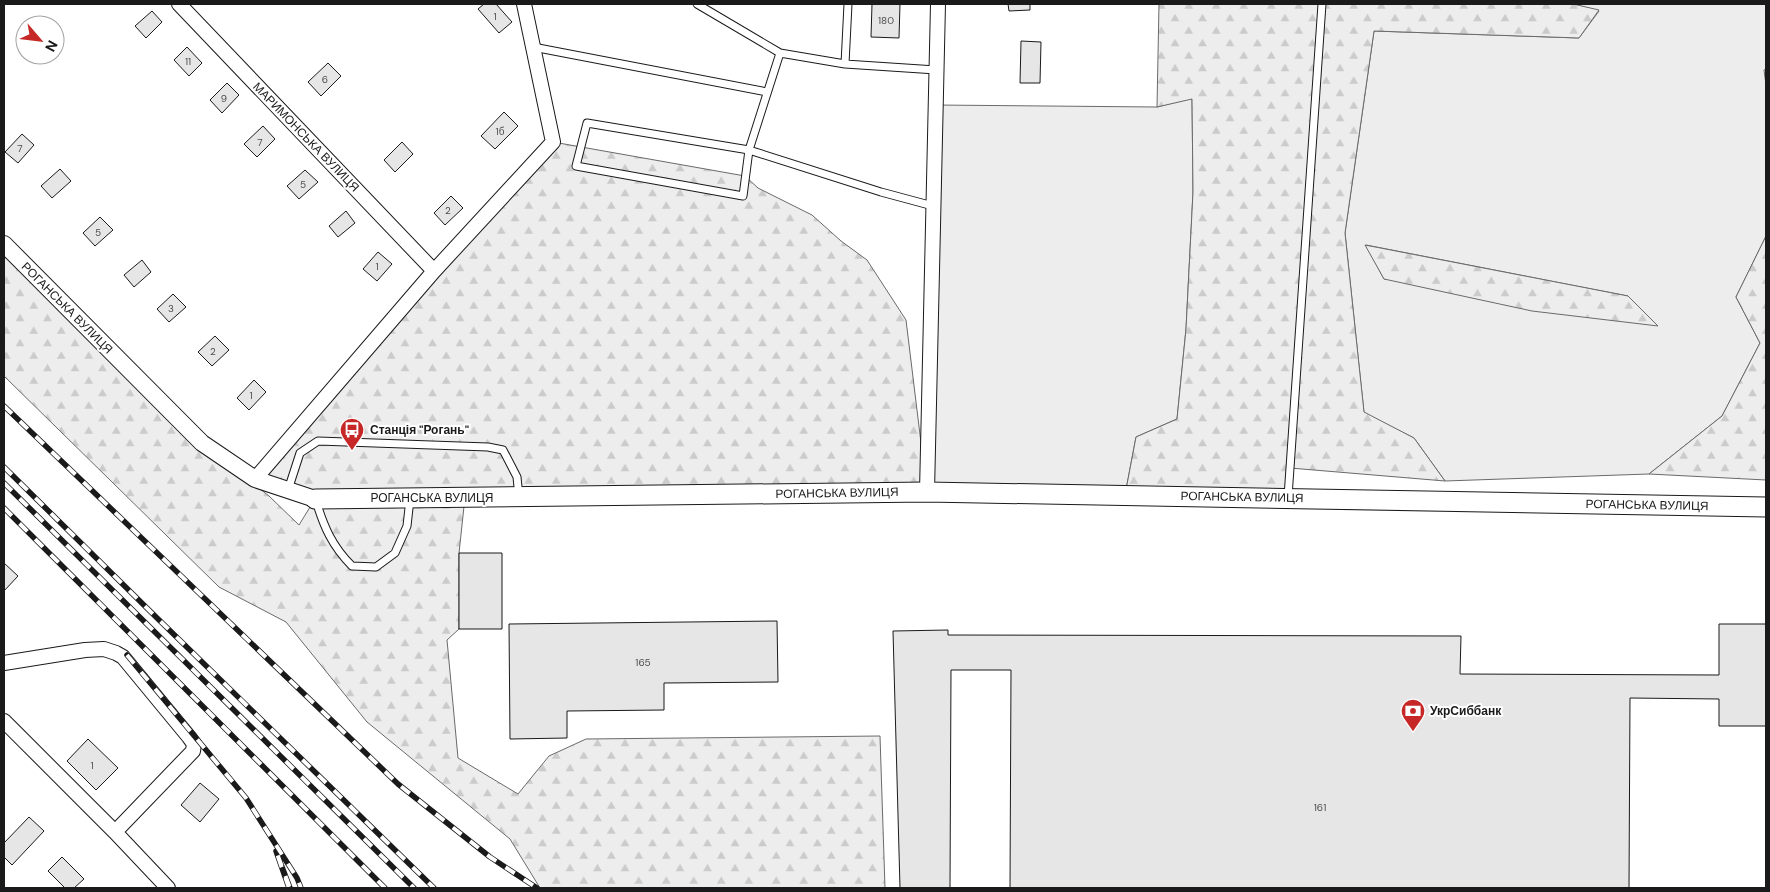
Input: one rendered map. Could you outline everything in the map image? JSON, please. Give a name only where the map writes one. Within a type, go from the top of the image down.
[{"type":"main road","name":"РОГАНСЬКА ВУЛИЦЯ","points":[[315,499],[927,492],[1766,507]]},
{"type":"street","name":"МАРИМОНСЬКА ВУЛИЦЯ","points":[[179,4],[434,271]]},
{"type":"street","points":[[255,479],[434,271],[554,142],[524,4]]},
{"type":"street","points":[[927,492],[938,4]]},
{"type":"street","name":"РОГАНСЬКА ВУЛИЦЯ","points":[[4,244],[202,443],[255,479],[315,499]]},
{"type":"street","points":[[4,663],[85,650],[104,650],[116,653],[123,657],[194,744],[192,751],[115,832]]},
{"type":"street","points":[[4,721],[168,888]]},
{"type":"lane","points":[[696,4],[780,53],[845,64],[936,70]]},
{"type":"lane","points":[[845,64],[848,4]]},
{"type":"lane","points":[[1288,498],[1322,4]]},
{"type":"lane","points":[[533,47],[767,92]]},
{"type":"lane","points":[[780,53],[749,150],[743,196],[576,166],[587,123],[749,150],[881,192],[933,206]]},
{"type":"lane","points":[[288,490],[300,453],[318,441],[488,447],[503,450],[517,477],[519,497]]},
{"type":"lane","points":[[315,499],[324,526],[338,552],[352,566],[376,567],[395,553],[407,526],[410,497]]},
{"type":"shaded area","points":[[1573,4],[1766,4],[1766,69],[1764,70],[1766,85],[1766,236],[1736,297],[1760,343],[1722,416],[1649,474],[1445,481],[1414,438],[1364,413],[1345,233],[1374,31],[1579,38],[1599,11]],"holes":[[[1366,245],[1628,296],[1384,279]]]},
{"type":"shaded area","points":[[1192,98],[1193,192],[1186,329],[1177,419],[1136,437],[1125,495],[927,492],[935,105],[1157,107]]},
{"type":"green space","points":[[1159,4],[1573,4],[1599,10],[1579,38],[1374,31],[1345,233],[1364,412],[1414,438],[1445,481],[1290,468],[1288,498],[1125,495],[1136,437],[1177,419],[1186,329],[1193,192],[1192,99],[1157,107]]},
{"type":"green space","points":[[553,142],[745,176],[758,188],[812,215],[841,241],[867,260],[906,320],[927,492],[465,497],[459,553],[459,629],[447,640],[458,758],[518,794],[549,756],[586,739],[880,736],[885,888],[540,888],[510,839],[367,722],[286,622],[219,587],[4,376],[4,244],[201,443],[269,496],[299,525],[315,499],[255,479]]},
{"type":"green space","points":[[1766,236],[1766,480],[1649,474],[1722,416],[1760,343],[1736,297]]},
{"type":"green space","points":[[1365,245],[1628,296],[1658,326],[1532,311],[1384,279]]},
{"type":"building","points":[[484,4],[496,4],[512,22],[499,33],[478,9]]},
{"type":"building","points":[[872,4],[900,4],[899,38],[871,37]]},
{"type":"building","points":[[1008,4],[1030,4],[1030,10],[1009,11]]},
{"type":"building","points":[[152,11],[162,22],[146,38],[135,26]]},
{"type":"building","points":[[1021,41],[1041,42],[1040,83],[1020,83]]},
{"type":"building","points":[[187,47],[202,63],[189,76],[174,60]]},
{"type":"building","points":[[328,63],[341,76],[321,96],[308,82]]},
{"type":"building","points":[[227,83],[239,95],[222,113],[210,100]]},
{"type":"building","points":[[504,112],[518,126],[495,149],[481,136]]},
{"type":"building","points":[[263,126],[275,139],[257,157],[244,144]]},
{"type":"building","points":[[22,134],[34,145],[18,163],[5,152]]},
{"type":"building","points":[[402,142],[413,154],[395,172],[384,160]]},
{"type":"building","points":[[60,169],[71,181],[52,198],[41,186]]},
{"type":"building","points":[[305,170],[318,182],[299,199],[287,186]]},
{"type":"building","points":[[451,196],[463,208],[445,225],[434,213]]},
{"type":"building","points":[[346,211],[355,223],[338,237],[329,226]]},
{"type":"building","points":[[100,217],[113,230],[95,246],[83,233]]},
{"type":"building","points":[[378,252],[392,264],[377,281],[363,269]]},
{"type":"building","points":[[142,260],[151,272],[134,287],[124,275]]},
{"type":"building","points":[[173,294],[186,307],[169,322],[157,309]]},
{"type":"building","points":[[215,336],[229,350],[212,366],[198,352]]},
{"type":"building","points":[[254,380],[266,392],[249,410],[237,398]]},
{"type":"building","points":[[459,553],[502,553],[502,629],[459,629]]},
{"type":"building","points":[[4,563],[18,576],[4,591]]},
{"type":"building","points":[[777,621],[778,682],[664,683],[664,710],[567,711],[567,738],[510,739],[509,624]]},
{"type":"building","points":[[1719,624],[1766,624],[1766,726],[1719,726],[1719,699],[1630,698],[1629,888],[1010,888],[1011,670],[951,670],[950,888],[900,888],[893,631],[948,630],[948,635],[1461,636],[1460,674],[1719,675]]},
{"type":"building","points":[[88,739],[118,768],[96,790],[67,761]]},
{"type":"building","points":[[200,783],[219,799],[200,822],[181,805]]},
{"type":"building","points":[[29,817],[44,831],[12,865],[4,857],[4,843]]},
{"type":"building","points":[[62,857],[84,879],[74,888],[65,888],[48,871]]},
{"type":"railway","points":[[4,406],[398,784],[490,857],[537,888]]},
{"type":"railway","points":[[4,467],[434,888]]},
{"type":"railway","points":[[4,483],[414,888]]},
{"type":"railway","points":[[4,508],[385,888]]},
{"type":"railway","points":[[127,655],[246,798],[297,878],[301,888]]},
{"type":"railway","points":[[289,888],[276,851],[290,888]]},
{"type":"place","name":"Станція \"Рогань\"","points":[[352,451]]},
{"type":"place","name":"УкрСиббанк","points":[[1413,732]]}]
